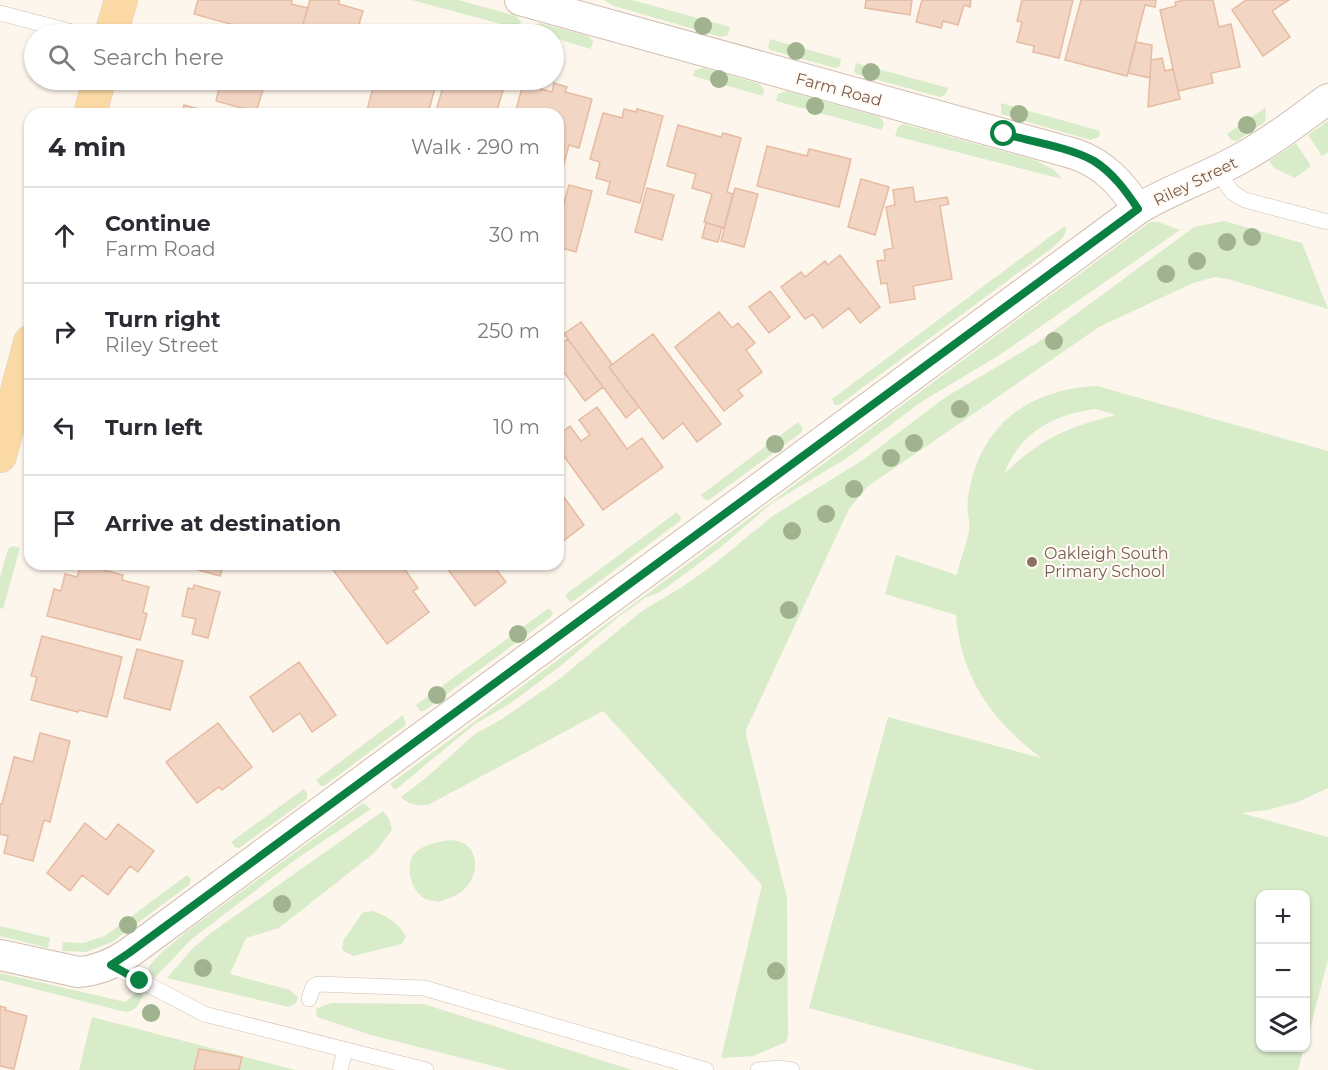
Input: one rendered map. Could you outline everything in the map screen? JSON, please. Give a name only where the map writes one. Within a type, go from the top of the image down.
[{"type":"main road","points":[[114,24],[121,0]]},
{"type":"main road","points":[[92,108],[96,90]]},
{"type":"main road","points":[[0,456],[24,365]]},
{"type":"street","name":"Farm Road","points":[[520,0],[560,6],[1076,154],[1094,162],[1111,174],[1138,209]]},
{"type":"street","name":"Riley Street","points":[[0,955],[78,972],[88,972],[111,965],[1138,209],[1158,197],[1245,156],[1328,99]]},
{"type":"lane","points":[[0,13],[42,24]]},
{"type":"lane","points":[[1217,171],[1233,193],[1245,200],[1328,222]]},
{"type":"lane","points":[[111,965],[204,1014],[426,1070]]},
{"type":"lane","points":[[309,999],[313,987],[318,984],[424,988],[706,1070]]},
{"type":"lane","points":[[340,1070],[345,1050]]},
{"type":"lane","points":[[758,1070],[779,1068],[792,1070]]},
{"type":"green space","points":[[412,0],[458,0],[516,16],[521,21],[520,24],[501,24]]},
{"type":"green space","points":[[604,0],[632,0],[730,27],[728,35],[721,37],[614,6]]},
{"type":"green space","points":[[564,30],[588,36],[593,41],[591,49],[564,41]]},
{"type":"green space","points":[[770,39],[841,59],[840,66],[835,68],[770,50],[768,47]]},
{"type":"green space","points":[[856,63],[948,88],[945,95],[940,97],[856,74],[854,70]]},
{"type":"green space","points":[[703,68],[760,84],[764,90],[763,96],[693,76],[695,70]]},
{"type":"green space","points":[[787,91],[880,117],[884,123],[882,130],[776,101],[778,94]]},
{"type":"green space","points":[[1001,103],[1100,131],[1099,137],[1090,140],[1001,114]]},
{"type":"green space","points":[[1266,107],[1265,122],[1237,141],[1231,140],[1227,134]]},
{"type":"green space","points":[[1328,121],[1328,152],[1322,156],[1308,135]]},
{"type":"green space","points":[[903,124],[1035,160],[1054,170],[1062,179],[895,136],[898,127]]},
{"type":"green space","points":[[1296,143],[1311,166],[1295,178],[1274,168],[1269,161]]},
{"type":"green space","points":[[1224,221],[1302,243],[1328,309],[1228,279],[1215,277],[1193,283],[1099,327],[867,487],[849,509],[746,730],[787,898],[788,1036],[786,1042],[753,1056],[721,1058],[762,885],[603,711],[428,805],[407,802],[401,797],[475,734],[502,719],[558,680],[642,611],[709,568],[774,515],[863,460],[944,398],[1037,343],[1194,227]]},
{"type":"green space","points":[[1150,222],[1158,222],[1180,230],[998,356],[921,402],[847,458],[772,503],[693,568],[660,592],[645,598],[617,618],[563,664],[508,705],[475,724],[395,790],[390,784]]},
{"type":"green space","points":[[1066,227],[1065,234],[1051,249],[839,405],[835,405],[832,399]]},
{"type":"green space","points":[[1097,386],[1328,451],[1328,788],[1298,802],[1267,810],[1241,813],[1328,837],[1328,960],[1310,1029],[1310,890],[1256,890],[1256,1052],[1303,1052],[1298,1070],[1036,1070],[809,1008],[888,717],[1041,758],[1008,729],[982,697],[965,659],[956,615],[885,594],[896,555],[957,575],[969,530],[968,498],[974,473],[983,451],[995,432],[1010,416],[1028,404],[1049,395]],"holes":[[[1096,409],[1116,415],[1089,423],[1041,444],[1004,474],[1011,459],[1029,436],[1053,421],[1066,415]]]},
{"type":"green space","points":[[798,422],[803,428],[802,432],[709,500],[701,495]]},
{"type":"green space","points":[[677,512],[681,518],[680,521],[572,602],[569,601],[565,595]]},
{"type":"green space","points":[[13,546],[20,548],[3,609],[0,608],[0,577],[8,549]]},
{"type":"green space","points":[[549,608],[553,613],[551,617],[424,711],[420,711],[416,705]]},
{"type":"green space","points":[[403,715],[406,725],[324,786],[320,786],[316,780]]},
{"type":"green space","points":[[304,789],[307,799],[239,848],[231,842]]},
{"type":"green space","points":[[363,803],[371,809],[295,860],[192,939],[154,978],[149,972],[149,966],[161,953],[186,932]]},
{"type":"green space","points":[[383,811],[389,819],[392,830],[374,853],[279,928],[246,938],[230,974],[290,990],[298,997],[296,1003],[289,1007],[167,978],[192,949],[211,933]]},
{"type":"green space","points":[[450,840],[468,846],[473,853],[475,869],[472,877],[468,885],[453,897],[439,902],[425,898],[417,892],[410,875],[412,858],[422,847]]},
{"type":"green space","points":[[187,875],[191,879],[189,885],[112,942],[86,952],[62,951],[63,942],[83,943],[105,936]]},
{"type":"green space","points":[[373,911],[397,924],[406,937],[402,944],[353,956],[342,950],[343,941],[363,912]]},
{"type":"green space","points":[[0,926],[50,938],[48,948],[0,936]]},
{"type":"green space","points":[[0,973],[125,1002],[138,992],[143,994],[135,1009],[125,1012],[0,980]]},
{"type":"green space","points":[[331,1003],[424,1004],[632,1070],[509,1070],[371,1035],[317,1017],[316,1009]]},
{"type":"green space","points":[[92,1017],[295,1070],[79,1070]]},
{"type":"building","points":[[198,0],[292,0],[291,4],[308,8],[303,24],[230,24],[194,14]]},
{"type":"building","points":[[310,0],[339,0],[339,4],[363,11],[359,24],[303,24]]},
{"type":"building","points":[[866,0],[912,0],[910,15],[865,8]]},
{"type":"building","points":[[922,0],[971,0],[970,7],[964,5],[958,25],[943,21],[941,28],[916,22]]},
{"type":"building","points":[[1022,0],[1073,0],[1059,58],[1033,52],[1034,46],[1017,42],[1022,22],[1017,21]]},
{"type":"building","points":[[1081,0],[1156,0],[1155,7],[1145,5],[1127,76],[1065,60]]},
{"type":"building","points":[[1213,0],[1219,27],[1231,24],[1240,67],[1211,73],[1213,83],[1178,91],[1160,10],[1176,6],[1175,2]]},
{"type":"building","points":[[1246,0],[1289,0],[1272,11],[1290,37],[1263,56],[1232,10]]},
{"type":"building","points":[[1136,42],[1152,45],[1150,78],[1128,73]]},
{"type":"building","points":[[1162,58],[1165,71],[1173,69],[1180,99],[1148,107],[1151,60]]},
{"type":"building","points":[[564,86],[567,87],[565,92],[592,99],[579,148],[569,145],[564,163],[564,108],[517,108],[521,90],[552,92],[552,90],[564,90]]},
{"type":"building","points":[[219,90],[263,90],[257,108],[241,108],[216,101]]},
{"type":"building","points":[[372,90],[434,90],[430,108],[368,108]]},
{"type":"building","points":[[442,90],[503,90],[498,108],[437,108]]},
{"type":"building","points":[[624,109],[636,112],[637,109],[663,116],[640,203],[607,194],[610,182],[596,178],[600,162],[590,159],[603,113],[622,118]]},
{"type":"building","points":[[678,125],[721,137],[723,133],[741,138],[727,192],[733,194],[724,228],[704,222],[712,194],[692,188],[696,174],[667,166]]},
{"type":"building","points":[[767,146],[807,156],[809,149],[851,159],[839,207],[757,186]]},
{"type":"building","points":[[861,179],[889,187],[875,235],[848,227]]},
{"type":"building","points":[[569,185],[592,191],[576,252],[564,249],[564,203]]},
{"type":"building","points":[[913,187],[915,202],[947,197],[949,204],[940,206],[952,279],[913,286],[915,299],[890,303],[887,283],[881,284],[877,261],[885,260],[884,250],[893,248],[886,207],[895,205],[893,190]]},
{"type":"building","points":[[647,188],[674,195],[662,240],[635,232]]},
{"type":"building","points":[[735,188],[758,194],[744,247],[721,241]]},
{"type":"building","points":[[706,223],[722,227],[718,242],[702,238]]},
{"type":"building","points":[[840,255],[880,307],[860,323],[849,308],[823,328],[813,314],[805,319],[781,287],[801,272],[805,277],[825,261],[828,265]]},
{"type":"building","points":[[770,291],[790,317],[769,333],[749,307]]},
{"type":"building","points":[[719,312],[732,328],[738,323],[755,343],[746,350],[762,372],[738,390],[743,396],[724,411],[675,347]]},
{"type":"building","points":[[581,322],[612,364],[609,367],[639,407],[626,418],[564,334]]},
{"type":"building","points":[[653,334],[721,424],[697,442],[683,423],[663,439],[609,367]]},
{"type":"building","points":[[568,339],[603,387],[585,401],[564,372],[564,342]]},
{"type":"building","points":[[597,407],[627,449],[642,438],[663,467],[603,510],[564,456],[564,430],[570,426],[581,441],[590,435],[579,420]]},
{"type":"building","points":[[564,497],[584,525],[564,540]]},
{"type":"building","points":[[79,570],[104,570],[123,575],[122,580],[149,587],[143,612],[147,614],[140,640],[47,616],[54,589],[61,591],[65,574],[77,577]]},
{"type":"building","points":[[199,570],[222,570],[220,576]]},
{"type":"building","points":[[333,570],[405,570],[418,588],[413,591],[429,612],[387,644]]},
{"type":"building","points":[[448,570],[497,570],[506,582],[475,606]]},
{"type":"building","points":[[194,585],[220,592],[208,638],[192,634],[196,619],[182,616],[188,588],[193,589]]},
{"type":"building","points":[[42,636],[122,657],[107,717],[31,700],[37,677],[31,676]]},
{"type":"building","points":[[137,649],[183,661],[170,710],[124,698]]},
{"type":"building","points":[[299,662],[336,715],[312,732],[300,713],[273,732],[250,697]]},
{"type":"building","points":[[218,723],[252,767],[222,790],[219,787],[197,803],[166,762]]},
{"type":"building","points":[[40,733],[70,741],[50,822],[44,820],[33,861],[4,853],[8,836],[0,834],[0,804],[2,804],[14,757],[33,762]]},
{"type":"building","points":[[85,823],[106,840],[118,824],[154,851],[138,872],[130,866],[108,895],[82,875],[70,891],[47,873]]},
{"type":"building","points":[[0,1006],[6,1008],[5,1010],[27,1016],[14,1069],[0,1066]]},
{"type":"building","points":[[199,1049],[242,1057],[239,1070],[194,1070]]},
{"type":"place","name":"Oakleigh South Primary School","points":[[1032,562]]},
{"type":"route","points":[[140,981],[111,965],[1138,209],[1128,193],[1111,174],[1087,158],[1004,134]]}]
